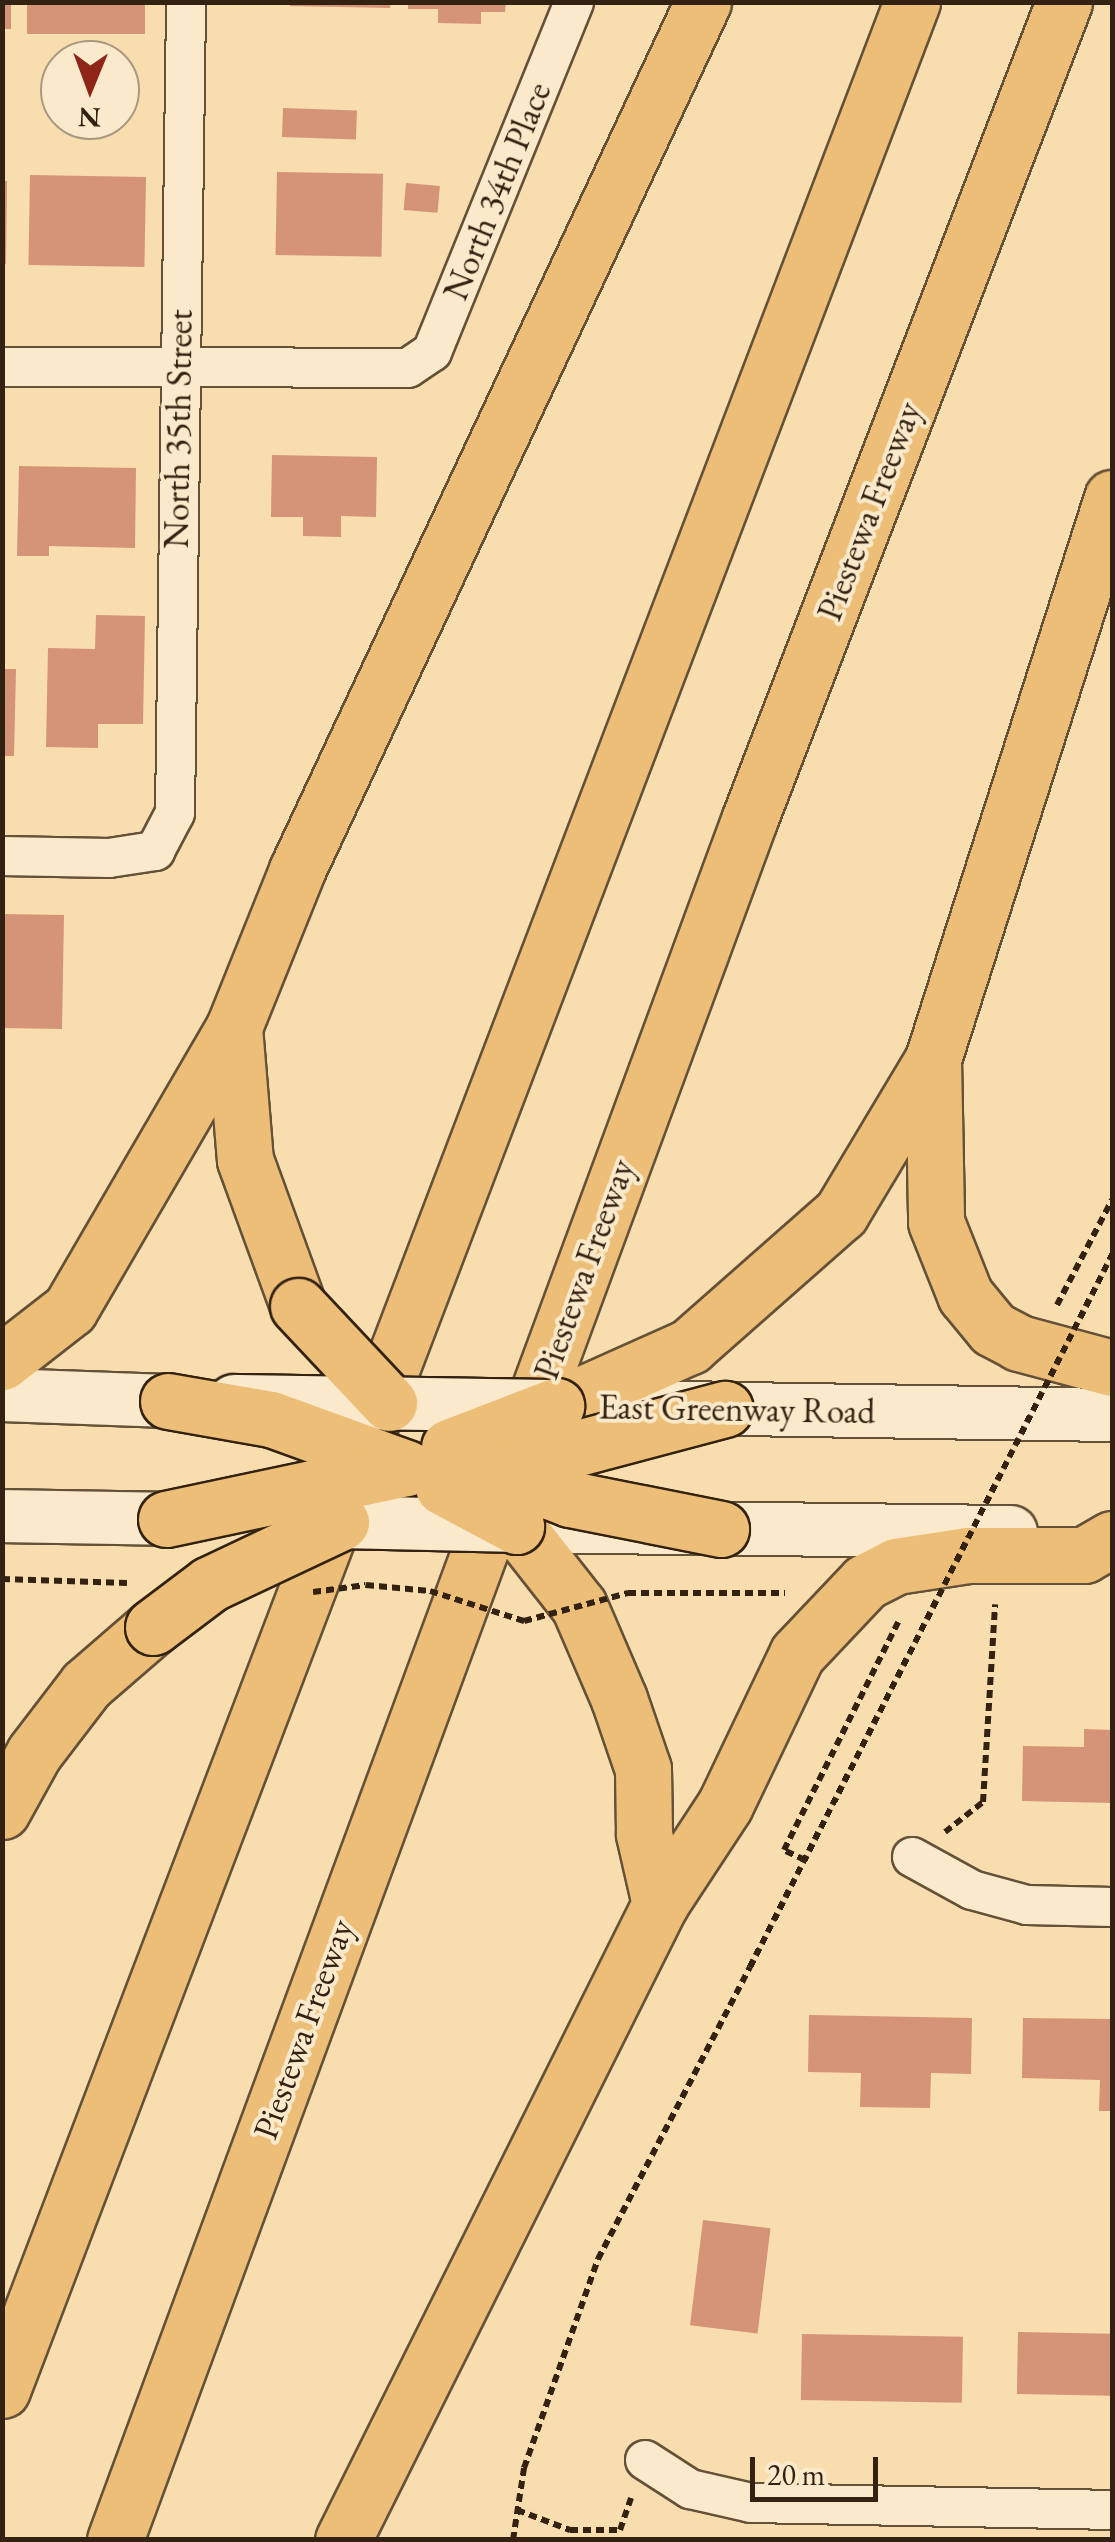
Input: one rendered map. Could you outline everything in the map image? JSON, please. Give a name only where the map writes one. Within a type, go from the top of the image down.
[{"type":"highway","points":[[2,1362],[70,1309],[234,1027],[298,870],[703,2]]},
{"type":"highway","points":[[2,2390],[912,2]]},
{"type":"highway","name":"Piestewa Freeway","points":[[114,2540],[750,818],[1064,2]]},
{"type":"highway","points":[[2,1811],[34,1754],[144,1605],[210,1584],[341,1522],[448,1468],[556,1406],[708,1334],[841,1213],[933,1058],[1112,498]]},
{"type":"highway","points":[[234,1027],[245,1160],[298,1306],[448,1468],[603,1599],[643,1769],[644,1834],[660,1904]]},
{"type":"highway","points":[[933,1058],[936,1222],[966,1295],[994,1329],[1019,1343],[1112,1368]]},
{"type":"highway","points":[[168,1400],[270,1419],[570,1499],[721,1529]]},
{"type":"highway","points":[[166,1519],[448,1468],[724,1409]]},
{"type":"highway","points":[[343,2540],[660,1904],[726,1805],[796,1654],[865,1582],[896,1566],[968,1555],[1084,1555],[1112,1536]]},
{"type":"main road","name":"East Greenway Road","points":[[2,1395],[1112,1415]]},
{"type":"main road","points":[[2,1516],[1112,1536]]},
{"type":"street","name":"North 35th Street","points":[[2,856],[109,858],[156,851],[174,812],[186,2]]},
{"type":"street","name":"North 34th Place","points":[[178,368],[408,368],[432,352],[574,2]]},
{"type":"street","points":[[2,367],[178,368]]},
{"type":"street","points":[[912,1857],[972,1890],[1027,1905],[1112,1907]]},
{"type":"street","points":[[646,2460],[690,2489],[751,2503],[1112,2510]]},
{"type":"path","points":[[1055,1309],[1112,1200]]},
{"type":"path","points":[[513,2540],[524,2468],[598,2259],[1112,1256]]},
{"type":"path","points":[[2,1579],[144,1605]]},
{"type":"path","points":[[935,1583],[954,1579]]},
{"type":"path","points":[[293,1595],[366,1585],[430,1591],[524,1621],[603,1599],[816,1593],[834,1611]]},
{"type":"path","points":[[912,1857],[983,1802],[996,1594]]},
{"type":"path","points":[[805,1860],[784,1850],[903,1612]]},
{"type":"path","points":[[517,2510],[570,2530],[620,2530],[646,2460]]},
{"type":"building","points":[[2,2],[11,2],[11,29],[2,29]]},
{"type":"building","points":[[27,2],[145,2],[145,34],[27,34]]},
{"type":"building","points":[[290,2],[391,2],[390,8],[290,6]]},
{"type":"building","points":[[408,2],[506,2],[505,12],[481,12],[481,24],[438,23],[438,9],[408,9]]},
{"type":"building","points":[[283,108],[357,111],[356,140],[282,137]]},
{"type":"building","points":[[277,172],[383,174],[382,257],[276,255]]},
{"type":"building","points":[[30,175],[146,177],[144,267],[28,265]]},
{"type":"building","points":[[2,181],[7,181],[6,264],[2,264]]},
{"type":"building","points":[[406,183],[440,186],[438,213],[404,210]]},
{"type":"building","points":[[272,455],[377,457],[376,517],[341,516],[341,537],[303,536],[303,517],[271,517]]},
{"type":"building","points":[[19,466],[136,468],[135,548],[49,546],[49,556],[17,556]]},
{"type":"building","points":[[96,615],[145,616],[143,724],[98,724],[98,748],[46,747],[48,648],[95,649]]},
{"type":"building","points":[[2,669],[16,669],[14,756],[2,756]]},
{"type":"building","points":[[3,914],[64,915],[62,1029],[2,1028]]},
{"type":"building","points":[[1084,1729],[1112,1730],[1112,1803],[1022,1801],[1023,1746],[1084,1747]]},
{"type":"building","points":[[809,2015],[972,2018],[971,2074],[931,2073],[930,2108],[860,2107],[861,2073],[808,2072]]},
{"type":"building","points":[[1023,2018],[1112,2019],[1112,2111],[1099,2111],[1100,2080],[1022,2078]]},
{"type":"building","points":[[703,2220],[770,2228],[758,2333],[690,2325]]},
{"type":"building","points":[[1018,2332],[1112,2334],[1111,2396],[1017,2394]]},
{"type":"building","points":[[802,2334],[963,2337],[962,2403],[801,2400]]}]
